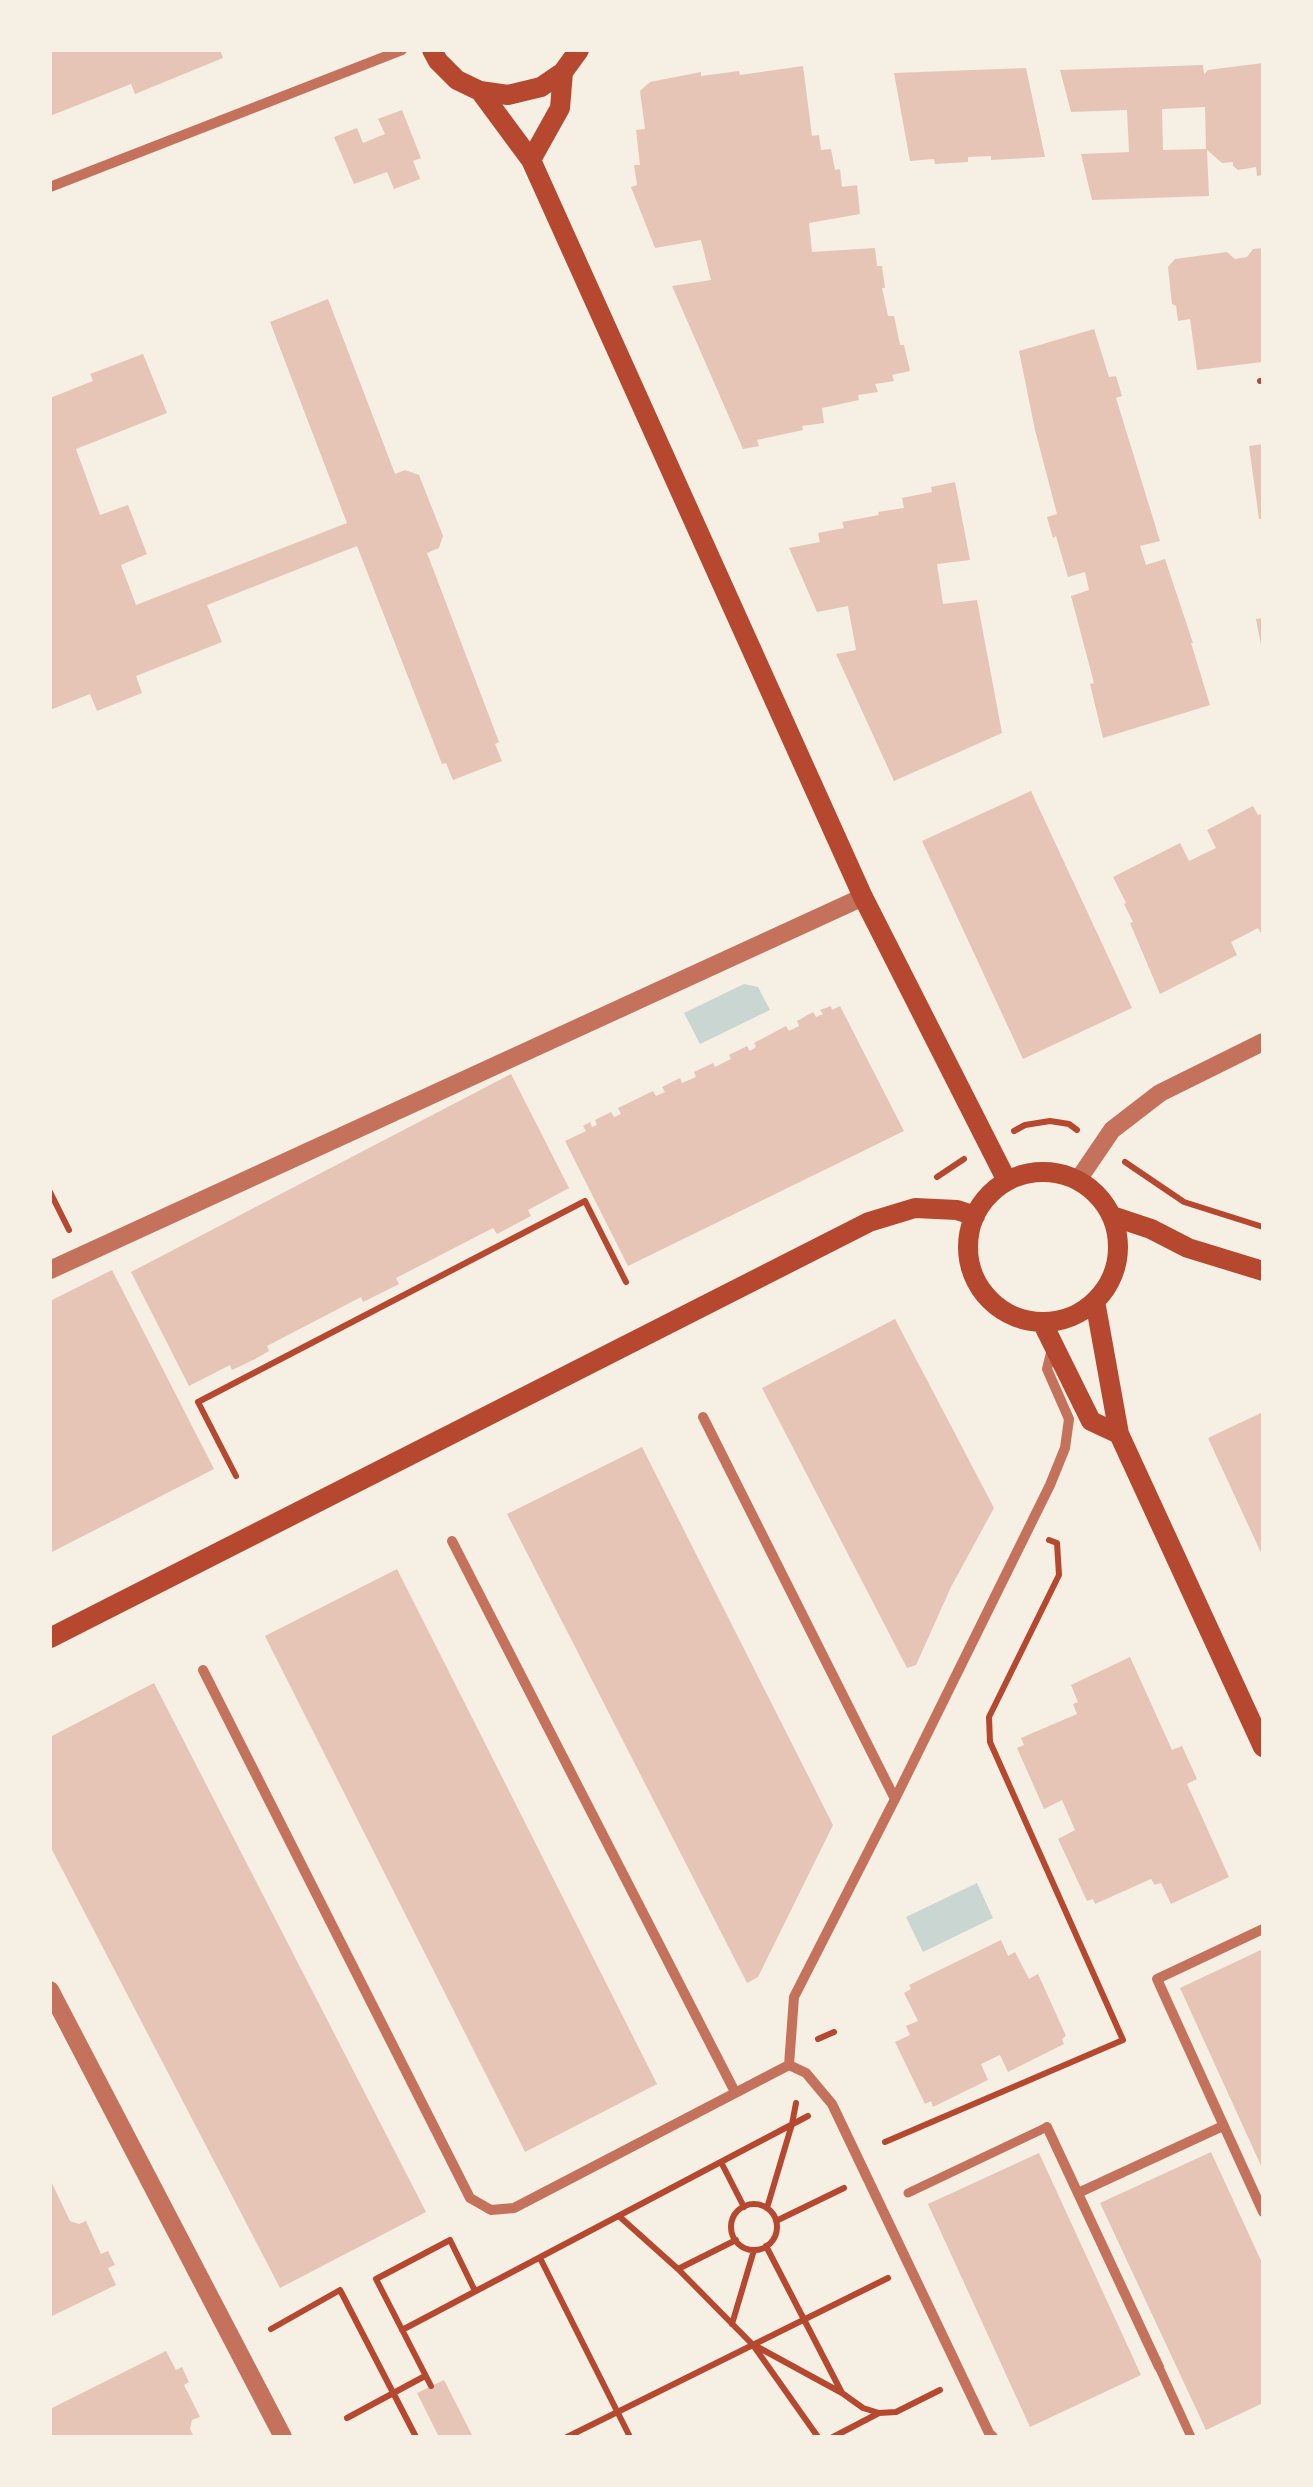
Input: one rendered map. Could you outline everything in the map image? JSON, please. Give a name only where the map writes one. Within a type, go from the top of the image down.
[{"type":"main road","points":[[432,50],[457,80],[480,91],[508,95],[542,87],[564,72],[580,51]]},
{"type":"main road","points":[[531,160],[560,108],[564,72]]},
{"type":"main road","points":[[480,91],[531,160],[863,897],[1007,1181]]},
{"type":"main road","points":[[1059,1173],[1078,1180],[1098,1195],[1112,1216],[1118,1249],[1112,1278],[1094,1302],[1070,1318],[1042,1322],[1010,1315],[984,1294],[974,1277],[969,1237],[975,1216],[987,1196],[1023,1174],[1059,1173]]},
{"type":"main road","points":[[50,1638],[869,1222],[916,1208],[957,1210],[975,1216]]},
{"type":"main road","points":[[1112,1216],[1188,1248],[1263,1271]]},
{"type":"main road","points":[[1094,1302],[1118,1434],[1263,1747]]},
{"type":"main road","points":[[1042,1322],[1091,1420],[1118,1434]]},
{"type":"street","points":[[50,187],[402,50]]},
{"type":"street","points":[[50,1270],[863,897]]},
{"type":"street","points":[[1078,1180],[1112,1130],[1160,1093],[1263,1042]]},
{"type":"street","points":[[790,2064],[794,1997],[1050,1486],[1065,1448],[1069,1419],[1048,1369],[1053,1344]]},
{"type":"street","points":[[703,1416],[895,1799]]},
{"type":"street","points":[[452,1540],[735,2092]]},
{"type":"street","points":[[203,1670],[470,2198],[491,2210],[514,2208],[790,2064]]},
{"type":"street","points":[[1261,2204],[1157,1979],[1263,1928]]},
{"type":"street","points":[[50,1990],[283,2437]]},
{"type":"street","points":[[790,2064],[806,2073],[832,2104],[993,2437]]},
{"type":"street","points":[[1078,2192],[1224,2126]]},
{"type":"street","points":[[908,2193],[1047,2127],[1191,2437]]},
{"type":"path","points":[[1013,1131],[1050,1121],[1069,1124]]},
{"type":"path","points":[[1143,1174],[1184,1202],[1263,1227]]},
{"type":"path","points":[[50,1192],[73,1240]]},
{"type":"path","points":[[236,1476],[198,1402],[585,1201],[626,1282]]},
{"type":"path","points":[[884,2142],[1123,2040],[990,1742],[989,1716],[1059,1575],[1057,1543],[1042,1538]]},
{"type":"path","points":[[817,2039],[834,2032]]},
{"type":"path","points":[[767,2208],[796,2102]]},
{"type":"path","points":[[402,2330],[792,2124]]},
{"type":"path","points":[[721,2162],[744,2207]]},
{"type":"path","points":[[776,2221],[850,2186]]},
{"type":"path","points":[[752,2204],[767,2208],[776,2221],[775,2236],[766,2246],[754,2250],[736,2240],[732,2221],[744,2207],[752,2204]]},
{"type":"path","points":[[620,2216],[753,2345],[818,2437]]},
{"type":"path","points":[[431,2386],[376,2279],[450,2240],[476,2292]]},
{"type":"path","points":[[678,2269],[736,2240]]},
{"type":"path","points":[[766,2246],[842,2393]]},
{"type":"path","points":[[732,2324],[754,2250]]},
{"type":"path","points":[[540,2258],[630,2437]]},
{"type":"path","points":[[567,2437],[894,2275]]},
{"type":"path","points":[[271,2329],[340,2290],[416,2437]]},
{"type":"path","points":[[753,2345],[863,2408],[879,2413],[896,2412],[946,2388]]},
{"type":"path","points":[[347,2418],[426,2376]]},
{"type":"path","points":[[832,2437],[879,2413]]},
{"type":"shaded area","points":[[744,984],[758,987],[770,1010],[700,1044],[684,1013]]},
{"type":"shaded area","points":[[977,1883],[993,1918],[923,1952],[906,1917]]},
{"type":"building","points":[[50,50],[220,50],[223,58],[135,94],[131,84],[50,116]]},
{"type":"building","points":[[1263,63],[1263,175],[1257,176],[1256,167],[1238,170],[1233,162],[1222,163],[1207,150],[1209,196],[1092,200],[1081,154],[1129,152],[1127,110],[1071,112],[1060,70],[1203,65],[1204,74],[1208,70]],"holes":[[[1205,107],[1206,149],[1163,150],[1162,109]]]},
{"type":"building","points":[[803,66],[812,136],[819,135],[821,150],[831,149],[835,170],[840,169],[842,187],[857,185],[860,214],[809,223],[812,252],[875,248],[877,266],[882,266],[888,316],[894,316],[910,371],[892,375],[894,381],[875,384],[878,392],[858,395],[859,400],[822,408],[824,423],[757,440],[759,446],[743,449],[672,286],[711,280],[701,240],[655,248],[631,187],[637,185],[634,165],[640,165],[636,130],[645,129],[640,91],[650,82],[701,72],[701,76],[739,71],[740,75]]},
{"type":"building","points":[[1026,68],[1045,157],[968,157],[968,162],[935,164],[934,159],[910,161],[894,73]]},
{"type":"building","points":[[402,110],[421,158],[413,161],[420,179],[394,189],[387,172],[354,184],[334,137],[357,128],[363,143],[385,134],[378,119]]},
{"type":"building","points":[[1263,248],[1263,362],[1197,370],[1190,319],[1178,321],[1168,267],[1175,259],[1227,252],[1235,259]]},
{"type":"building","points":[[328,299],[395,474],[405,470],[419,475],[443,536],[439,548],[427,553],[499,742],[495,744],[502,761],[453,780],[446,763],[442,764],[357,546],[207,605],[222,642],[136,676],[142,693],[97,711],[90,694],[50,710],[50,398],[93,381],[90,374],[143,354],[167,413],[76,449],[100,515],[128,505],[147,554],[121,565],[136,605],[347,523],[270,322]]},
{"type":"building","points":[[1094,329],[1109,377],[1116,376],[1122,396],[1116,398],[1160,541],[1140,546],[1146,565],[1165,559],[1210,705],[1103,738],[1090,684],[1094,683],[1071,596],[1089,590],[1085,572],[1068,577],[1056,536],[1053,538],[1047,517],[1057,514],[1019,351]]},
{"type":"building","points":[[1263,444],[1263,519],[1259,519],[1249,446]]},
{"type":"building","points":[[955,482],[970,560],[937,564],[943,604],[977,600],[1002,733],[894,781],[836,654],[856,650],[848,606],[817,612],[789,548],[820,542],[818,533],[844,528],[842,522],[904,508],[902,498]]},
{"type":"building","points":[[1263,618],[1263,645],[1261,645],[1256,619]]},
{"type":"building","points":[[1031,791],[1132,1008],[1023,1059],[922,841]]},
{"type":"building","points":[[1253,806],[1258,815],[1263,813],[1263,937],[1258,928],[1231,942],[1237,955],[1160,994],[1113,877],[1180,843],[1189,861],[1216,848],[1207,830]]},
{"type":"building","points":[[831,1006],[832,1010],[840,1006],[904,1131],[628,1266],[565,1141],[586,1131],[583,1126],[590,1122],[592,1127],[597,1125],[595,1120],[611,1112],[614,1117],[621,1114],[618,1108],[653,1091],[656,1096],[665,1092],[662,1087],[680,1078],[682,1083],[696,1077],[694,1072],[713,1063],[715,1067],[747,1046],[750,1051],[756,1047],[754,1043],[786,1026],[789,1031],[799,1026],[797,1021],[813,1012],[816,1017],[823,1014],[820,1010]]},
{"type":"building","points":[[511,1074],[569,1188],[528,1210],[531,1216],[497,1234],[493,1228],[396,1278],[399,1284],[363,1302],[361,1297],[267,1346],[269,1351],[255,1359],[232,1370],[230,1365],[189,1386],[131,1272]]},
{"type":"building","points":[[112,1270],[214,1469],[50,1553],[50,1301]]},
{"type":"building","points":[[895,1319],[994,1508],[951,1587],[916,1665],[907,1668],[762,1388]]},
{"type":"building","points":[[1263,1412],[1263,1557],[1208,1438]]},
{"type":"building","points":[[642,1447],[833,1825],[758,1977],[747,1983],[507,1514]]},
{"type":"building","points":[[397,1569],[657,2084],[525,2152],[265,1636]]},
{"type":"building","points":[[1130,1657],[1172,1750],[1182,1746],[1197,1779],[1187,1784],[1229,1877],[1171,1904],[1161,1883],[1155,1885],[1151,1879],[1095,1904],[1093,1899],[1087,1901],[1058,1839],[1075,1830],[1062,1800],[1044,1809],[1017,1748],[1024,1745],[1021,1738],[1077,1714],[1073,1704],[1078,1702],[1071,1685]]},
{"type":"building","points":[[154,1683],[426,2212],[280,2288],[50,1846],[50,1737]]},
{"type":"building","points":[[1001,1940],[1008,1956],[1015,1952],[1029,1979],[1038,1974],[1066,2036],[1062,2039],[1064,2044],[1008,2072],[1000,2055],[981,2064],[988,2080],[933,2107],[931,2101],[925,2104],[895,2042],[910,2035],[906,2026],[918,2021],[904,1993],[911,1989],[909,1985]]},
{"type":"building","points":[[1263,1949],[1263,2170],[1180,1988]]},
{"type":"building","points":[[1211,2152],[1263,2265],[1263,2403],[1206,2430],[1100,2203]]},
{"type":"building","points":[[1039,2153],[1141,2375],[1030,2427],[928,2204]]},
{"type":"building","points":[[50,2179],[70,2221],[86,2221],[101,2254],[108,2251],[115,2265],[108,2268],[116,2285],[50,2317]]},
{"type":"building","points":[[166,2351],[176,2370],[182,2367],[189,2382],[184,2385],[200,2417],[192,2420],[190,2429],[194,2437],[50,2437],[50,2409]]},
{"type":"building","points":[[444,2380],[473,2437],[439,2437],[417,2393]]}]
